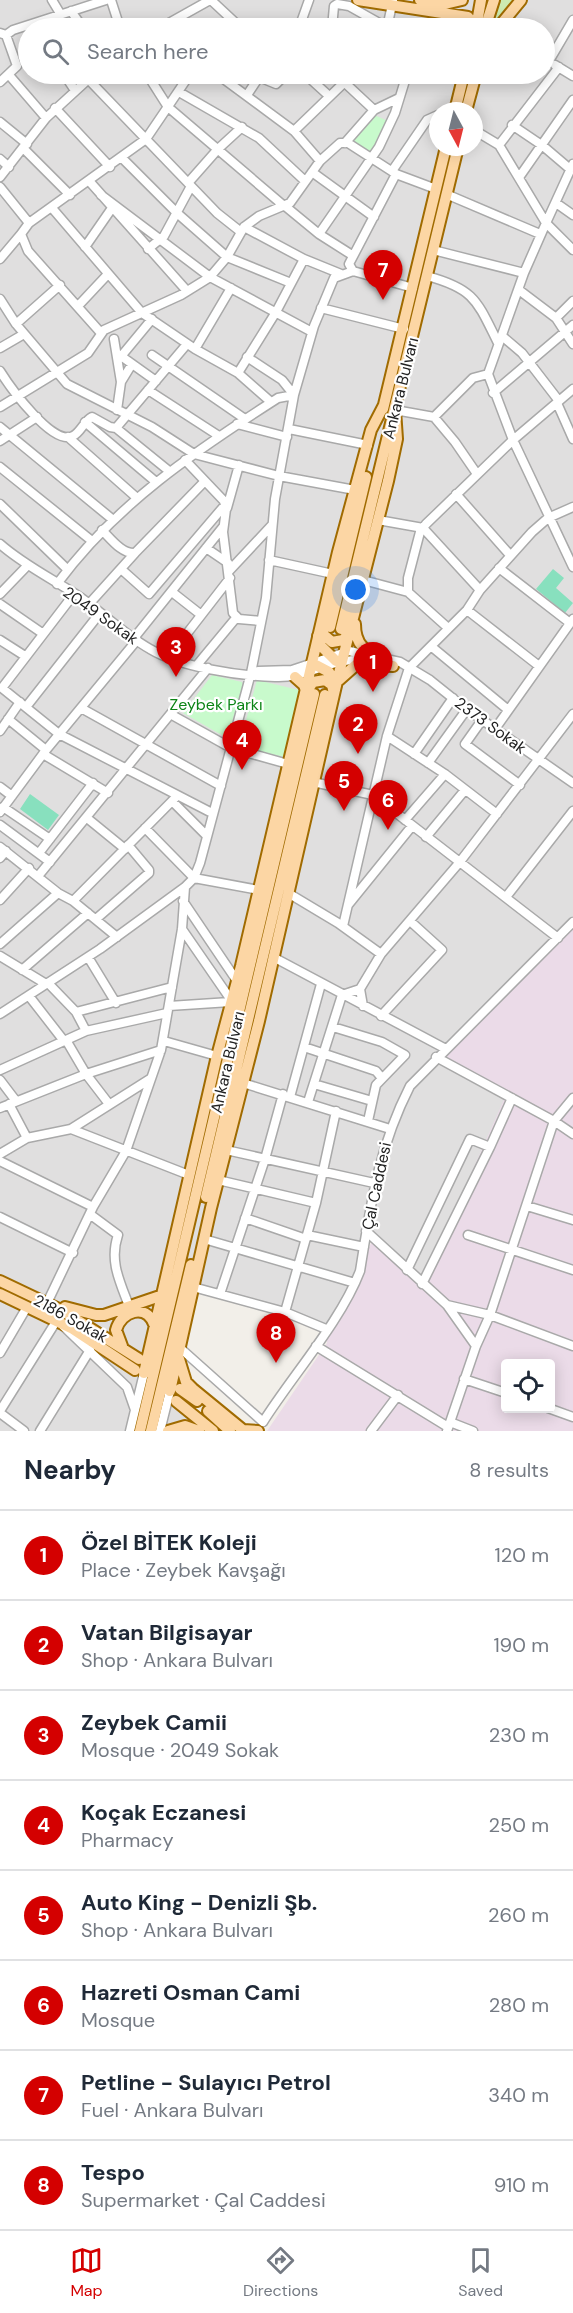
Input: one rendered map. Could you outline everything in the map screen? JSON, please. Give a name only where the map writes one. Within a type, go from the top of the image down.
[{"type":"main road","points":[[358,0],[393,2],[469,18]]},
{"type":"main road","points":[[420,0],[448,2],[462,0]]},
{"type":"main road","points":[[478,18],[481,0]]},
{"type":"main road","points":[[488,18],[494,0]]},
{"type":"main road","points":[[506,18],[521,0]]},
{"type":"main road","points":[[459,102],[468,84]]},
{"type":"main road","points":[[468,102],[470,84]]},
{"type":"main road","name":"Ankara Bulvarı","points":[[323,630],[427,276],[433,250],[445,156]]},
{"type":"main road","name":"Ankara Bulvarı","points":[[345,631],[413,288],[441,192],[455,156]]},
{"type":"main road","points":[[339,657],[320,645],[333,574],[371,430],[390,407]]},
{"type":"main road","points":[[230,1431],[175,1390],[179,1350],[313,782],[325,691],[339,657],[345,631],[355,612],[397,439],[390,407]]},
{"type":"main road","points":[[355,612],[357,642],[368,652],[389,662]]},
{"type":"main road","points":[[323,630],[324,635],[332,642],[343,640],[345,631]]},
{"type":"main road","points":[[323,630],[314,667],[325,691]]},
{"type":"main road","points":[[325,691],[357,664],[389,662]]},
{"type":"main road","points":[[139,1367],[154,1324],[288,764],[333,677],[314,667]]},
{"type":"main road","points":[[295,677],[304,685],[325,691]]},
{"type":"main road","name":"Ankara Bulvarı","points":[[140,1431],[325,691]]},
{"type":"main road","name":"Ankara Bulvarı","points":[[151,1431],[325,691]]},
{"type":"main road","name":"2186 Sokak","points":[[0,1281],[47,1304],[124,1349],[139,1367]]},
{"type":"main road","name":"2186 Sokak","points":[[0,1294],[57,1320],[139,1367]]},
{"type":"main road","points":[[47,1304],[96,1315],[160,1296]]},
{"type":"main road","points":[[124,1349],[116,1330],[122,1317],[133,1312],[143,1312],[150,1316],[154,1324]]},
{"type":"main road","points":[[179,1350],[186,1382],[243,1430],[260,1429]]},
{"type":"main road","points":[[176,1401],[213,1431]]},
{"type":"main road","points":[[168,1431],[185,1426],[199,1431]]},
{"type":"street","points":[[52,0],[61,15]]},
{"type":"street","points":[[50,18],[93,2],[106,0]]},
{"type":"street","points":[[111,0],[117,18]]},
{"type":"street","points":[[178,18],[210,0],[230,18]]},
{"type":"street","points":[[303,18],[309,0]]},
{"type":"street","points":[[390,18],[393,2]]},
{"type":"street","points":[[333,18],[334,6],[337,4],[349,6],[370,18]]},
{"type":"street","points":[[71,10],[76,18]]},
{"type":"street","points":[[555,48],[573,20]]},
{"type":"street","points":[[0,82],[17,66],[3,34],[18,28]]},
{"type":"street","points":[[555,65],[573,75]]},
{"type":"street","points":[[555,72],[559,67]]},
{"type":"street","points":[[9,75],[46,118]]},
{"type":"street","points":[[71,84],[74,89]]},
{"type":"street","points":[[0,177],[46,118],[81,84]]},
{"type":"street","points":[[98,84],[146,139],[231,226],[341,274]]},
{"type":"street","points":[[153,84],[168,108],[319,234],[352,255]]},
{"type":"street","points":[[2,254],[29,223],[90,182],[146,139],[184,84]]},
{"type":"street","points":[[232,84],[294,131],[320,161]]},
{"type":"street","points":[[248,95],[255,84]]},
{"type":"street","points":[[319,84],[328,95]]},
{"type":"street","points":[[294,131],[342,84]]},
{"type":"street","points":[[346,84],[374,110]]},
{"type":"street","points":[[319,234],[346,197],[385,135],[404,84]]},
{"type":"street","points":[[499,145],[545,84]]},
{"type":"street","points":[[179,92],[259,138],[306,181]]},
{"type":"street","points":[[345,143],[374,110],[399,98]]},
{"type":"street","points":[[520,176],[573,100]]},
{"type":"street","points":[[55,108],[110,167]]},
{"type":"street","points":[[353,272],[349,264],[352,255],[374,217],[394,172],[429,120]]},
{"type":"street","points":[[0,122],[26,146],[70,195]]},
{"type":"street","points":[[512,125],[572,166],[524,273],[488,374],[493,393],[513,441],[573,567]]},
{"type":"street","points":[[148,249],[160,240],[177,213],[190,185],[218,149],[242,127]]},
{"type":"street","points":[[483,135],[499,145],[520,176],[546,223],[573,250]]},
{"type":"street","points":[[0,407],[88,353],[101,333],[188,291],[210,277],[227,257],[243,230],[259,216],[285,206],[320,161],[340,143],[348,143],[394,172],[540,234]]},
{"type":"street","points":[[122,158],[177,213],[227,257],[291,283]]},
{"type":"street","points":[[0,159],[9,167]]},
{"type":"street","points":[[312,172],[374,217]]},
{"type":"street","points":[[90,182],[188,291]]},
{"type":"street","points":[[0,187],[29,223]]},
{"type":"street","points":[[101,195],[210,277],[312,332]]},
{"type":"street","points":[[556,203],[573,215]]},
{"type":"street","points":[[52,208],[142,313],[191,346],[238,373],[271,402]]},
{"type":"street","points":[[85,247],[112,208]]},
{"type":"street","points":[[21,234],[28,251],[101,333]]},
{"type":"street","points":[[433,250],[524,273]]},
{"type":"street","points":[[238,373],[276,312],[304,259]]},
{"type":"street","points":[[1,1012],[117,937],[194,878],[250,674],[266,598],[268,560],[279,476],[294,395],[312,332],[334,278],[341,274],[353,272],[413,288]]},
{"type":"street","points":[[78,306],[108,274]]},
{"type":"street","points":[[427,276],[463,289],[479,307],[500,340],[522,353],[558,402],[573,439]]},
{"type":"street","points":[[16,324],[60,285]]},
{"type":"street","points":[[116,428],[156,381],[191,346],[231,288]]},
{"type":"street","points":[[519,290],[556,318],[573,344]]},
{"type":"street","points":[[0,299],[16,324],[56,374],[77,391],[127,414],[194,454],[279,476],[356,490]]},
{"type":"street","points":[[556,318],[573,302]]},
{"type":"street","points":[[321,308],[404,329]]},
{"type":"street","points":[[119,358],[152,319]]},
{"type":"street","points":[[493,393],[573,325]]},
{"type":"street","points":[[0,348],[24,334]]},
{"type":"street","points":[[114,339],[119,358],[121,382],[117,410]]},
{"type":"street","points":[[152,355],[241,422],[288,433],[368,445]]},
{"type":"street","points":[[247,357],[282,380],[294,395]]},
{"type":"street","points":[[119,358],[156,381]]},
{"type":"street","points":[[121,382],[132,364]]},
{"type":"street","points":[[0,372],[51,432],[68,438],[137,498]]},
{"type":"street","points":[[434,417],[473,378],[488,374]]},
{"type":"street","points":[[408,592],[408,578],[423,528],[477,474],[573,389]]},
{"type":"street","points":[[148,390],[219,436]]},
{"type":"street","points":[[57,584],[112,519],[169,471],[271,402],[294,395]]},
{"type":"street","points":[[390,407],[434,417],[477,474]]},
{"type":"street","points":[[0,441],[37,417]]},
{"type":"street","points":[[68,438],[74,436],[92,417],[116,428],[169,471]]},
{"type":"street","points":[[85,422],[156,482]]},
{"type":"street","points":[[0,428],[112,519]]},
{"type":"street","points":[[184,460],[226,507]]},
{"type":"street","points":[[236,618],[233,613],[223,532],[226,507],[239,465]]},
{"type":"street","points":[[0,467],[92,541]]},
{"type":"street","points":[[89,604],[205,481]]},
{"type":"street","points":[[456,494],[510,555]]},
{"type":"street","points":[[0,504],[68,570]]},
{"type":"street","points":[[121,569],[149,594],[226,507]]},
{"type":"street","points":[[342,926],[387,736],[409,668],[432,647],[447,627],[467,610],[480,590],[510,555],[548,518],[573,507]]},
{"type":"street","points":[[378,520],[423,528],[480,590]]},
{"type":"street","points":[[50,839],[2,810],[44,752],[225,524]]},
{"type":"street","points":[[168,657],[229,571],[272,525]]},
{"type":"street","points":[[102,531],[121,548],[129,553],[135,553]]},
{"type":"street","points":[[206,548],[229,571]]},
{"type":"street","name":"2049 Sokak","points":[[2,550],[89,604],[135,639],[168,657],[208,668],[250,674]]},
{"type":"street","points":[[268,560],[333,574]]},
{"type":"street","points":[[0,594],[27,566]]},
{"type":"street","points":[[495,729],[571,621],[499,568]]},
{"type":"street","points":[[363,580],[408,592],[447,627]]},
{"type":"street","points":[[172,592],[200,614]]},
{"type":"street","points":[[74,594],[2,686],[59,734],[175,798],[212,813]]},
{"type":"street","points":[[0,604],[42,633]]},
{"type":"street","points":[[467,610],[539,666]]},
{"type":"street","points":[[0,731],[100,613]]},
{"type":"street","points":[[236,618],[261,621]]},
{"type":"street","points":[[198,665],[236,618]]},
{"type":"street","points":[[0,640],[25,656]]},
{"type":"street","points":[[432,647],[507,709]]},
{"type":"street","points":[[250,674],[295,677],[339,657],[389,662],[409,668]]},
{"type":"street","points":[[250,674],[258,670],[314,667]]},
{"type":"street","points":[[39,875],[127,771],[208,668]]},
{"type":"street","name":"2373 Sokak","points":[[409,668],[430,680],[482,720],[573,783]]},
{"type":"street","points":[[414,754],[453,699]]},
{"type":"street","points":[[81,708],[221,786]]},
{"type":"street","points":[[428,763],[467,709]]},
{"type":"street","points":[[342,995],[360,989],[381,954],[459,863],[573,714]]},
{"type":"street","points":[[172,715],[231,748],[288,764]]},
{"type":"street","points":[[8,719],[44,752],[108,793]]},
{"type":"street","points":[[482,720],[465,744],[520,785]]},
{"type":"street","points":[[387,736],[445,774],[497,814]]},
{"type":"street","points":[[345,908],[445,774]]},
{"type":"street","points":[[313,782],[373,795],[558,938]]},
{"type":"street","points":[[39,853],[93,783]]},
{"type":"street","points":[[0,787],[12,796]]},
{"type":"street","points":[[426,837],[465,790]]},
{"type":"street","points":[[73,901],[175,798]]},
{"type":"street","points":[[175,798],[207,836]]},
{"type":"street","points":[[506,897],[573,811]]},
{"type":"street","points":[[87,818],[126,847],[149,870],[149,873],[96,919]]},
{"type":"street","points":[[0,825],[50,862]]},
{"type":"street","points":[[145,828],[194,878],[259,890]]},
{"type":"street","points":[[2,852],[39,875],[58,893],[73,901],[117,937]]},
{"type":"street","points":[[0,900],[28,868]]},
{"type":"street","points":[[47,1304],[92,1211],[126,1150],[164,1041],[182,929],[185,887]]},
{"type":"street","points":[[2,938],[58,893]]},
{"type":"street","points":[[288,893],[342,926],[381,954]]},
{"type":"street","points":[[183,901],[237,981]]},
{"type":"street","points":[[22,970],[88,913]]},
{"type":"street","points":[[381,1016],[442,950],[410,921]]},
{"type":"street","name":"Çal Caddesi","points":[[260,1429],[355,1283],[364,1247],[374,1183],[390,1129],[410,1086],[436,1057],[573,922]]},
{"type":"street","points":[[0,1070],[86,1031],[168,1010],[231,1001],[182,929]]},
{"type":"street","points":[[0,956],[47,984],[76,1012],[86,1031]]},
{"type":"street","points":[[88,957],[116,1003]]},
{"type":"street","points":[[273,957],[446,1049]]},
{"type":"street","points":[[220,1294],[304,1047],[321,984]]},
{"type":"street","points":[[76,1012],[172,987]]},
{"type":"street","points":[[360,989],[363,1006]]},
{"type":"street","points":[[308,1102],[342,995]]},
{"type":"street","points":[[28,996],[65,1041],[109,1104]]},
{"type":"street","points":[[333,1027],[382,1042],[405,1055],[375,1085],[368,1121]]},
{"type":"street","points":[[164,1041],[217,1056]]},
{"type":"street","points":[[304,1047],[376,1071],[381,1077]]},
{"type":"street","points":[[0,1108],[86,1074],[161,1050]]},
{"type":"street","points":[[436,1057],[554,1121],[573,1134]]},
{"type":"street","points":[[0,1155],[27,1138],[71,1129],[150,1079]]},
{"type":"street","points":[[0,1080],[13,1103],[27,1138]]},
{"type":"street","points":[[243,1083],[336,1110],[390,1129]]},
{"type":"street","points":[[314,1084],[372,1101]]},
{"type":"street","points":[[422,1284],[512,1098]]},
{"type":"street","points":[[448,1426],[476,1346],[490,1315],[554,1121],[573,1098]]},
{"type":"street","points":[[285,1312],[316,1203],[336,1110]]},
{"type":"street","points":[[71,1129],[189,1174]]},
{"type":"street","points":[[407,1270],[470,1139],[490,1147]]},
{"type":"street","points":[[226,1150],[374,1183]]},
{"type":"street","points":[[0,1161],[92,1211],[117,1235],[113,1255],[114,1264],[129,1306]]},
{"type":"street","points":[[218,1180],[316,1203]]},
{"type":"street","points":[[526,1206],[573,1220]]},
{"type":"street","points":[[0,1217],[73,1253]]},
{"type":"street","points":[[245,1218],[307,1237],[364,1247]]},
{"type":"street","points":[[366,1231],[447,1305],[476,1346]]},
{"type":"street","points":[[468,1235],[573,1270]]},
{"type":"street","points":[[204,1239],[355,1283]]},
{"type":"street","points":[[193,1287],[285,1312],[326,1329]]},
{"type":"street","points":[[447,1305],[490,1315],[573,1346]]},
{"type":"street","points":[[0,1353],[27,1307]]},
{"type":"street","points":[[24,1431],[0,1412],[57,1320],[127,1387],[135,1410]]},
{"type":"street","points":[[316,1346],[448,1426],[473,1431]]},
{"type":"street","points":[[40,1431],[90,1350]]},
{"type":"street","points":[[179,1350],[260,1429]]},
{"type":"street","points":[[130,1431],[135,1410],[139,1367]]},
{"type":"street","points":[[464,1379],[501,1391]]},
{"type":"street","points":[[160,1431],[175,1390]]},
{"type":"street","points":[[371,1431],[399,1395]]},
{"type":"street","points":[[555,1411],[573,1417]]},
{"type":"shaded area","points":[[0,0],[573,0],[573,916],[446,1049],[512,1098],[422,1284],[367,1232],[355,1283],[326,1329],[193,1289],[170,1390],[209,1431],[0,1431]]},
{"type":"shaded area","points":[[573,926],[573,1431],[267,1431],[327,1343],[326,1329],[355,1283],[373,1238],[422,1284],[506,1095],[436,1057]]},
{"type":"green space","points":[[481,0],[521,0],[506,18],[478,18]]},
{"type":"green space","points":[[374,115],[388,121],[372,154],[357,145],[352,137]]},
{"type":"green space","points":[[553,569],[564,578],[556,588],[573,603],[565,613],[536,589]]},
{"type":"green space","name":"Zeybek Parkı","points":[[212,675],[242,682],[243,685],[227,738],[183,713]]},
{"type":"green space","points":[[257,680],[299,690],[284,757],[239,746]]},
{"type":"green space","points":[[30,794],[59,815],[48,830],[20,809]]},
{"type":"tunnel","points":[[325,695],[341,629]]},
{"type":"place","name":"Petline - Sulayıcı Petrol","points":[[383,300]]},
{"type":"place","name":"Zeybek Camii","points":[[176,677]]},
{"type":"place","name":"Özel BİTEK Koleji","points":[[373,692]]},
{"type":"place","name":"Vatan Bilgisayar","points":[[358,754]]},
{"type":"place","name":"Koçak Eczanesi","points":[[242,770]]},
{"type":"place","name":"Auto King - Denizli Şb.","points":[[344,811]]},
{"type":"place","name":"Hazreti Osman Cami","points":[[388,830]]},
{"type":"place","name":"Tespo","points":[[276,1363]]}]
